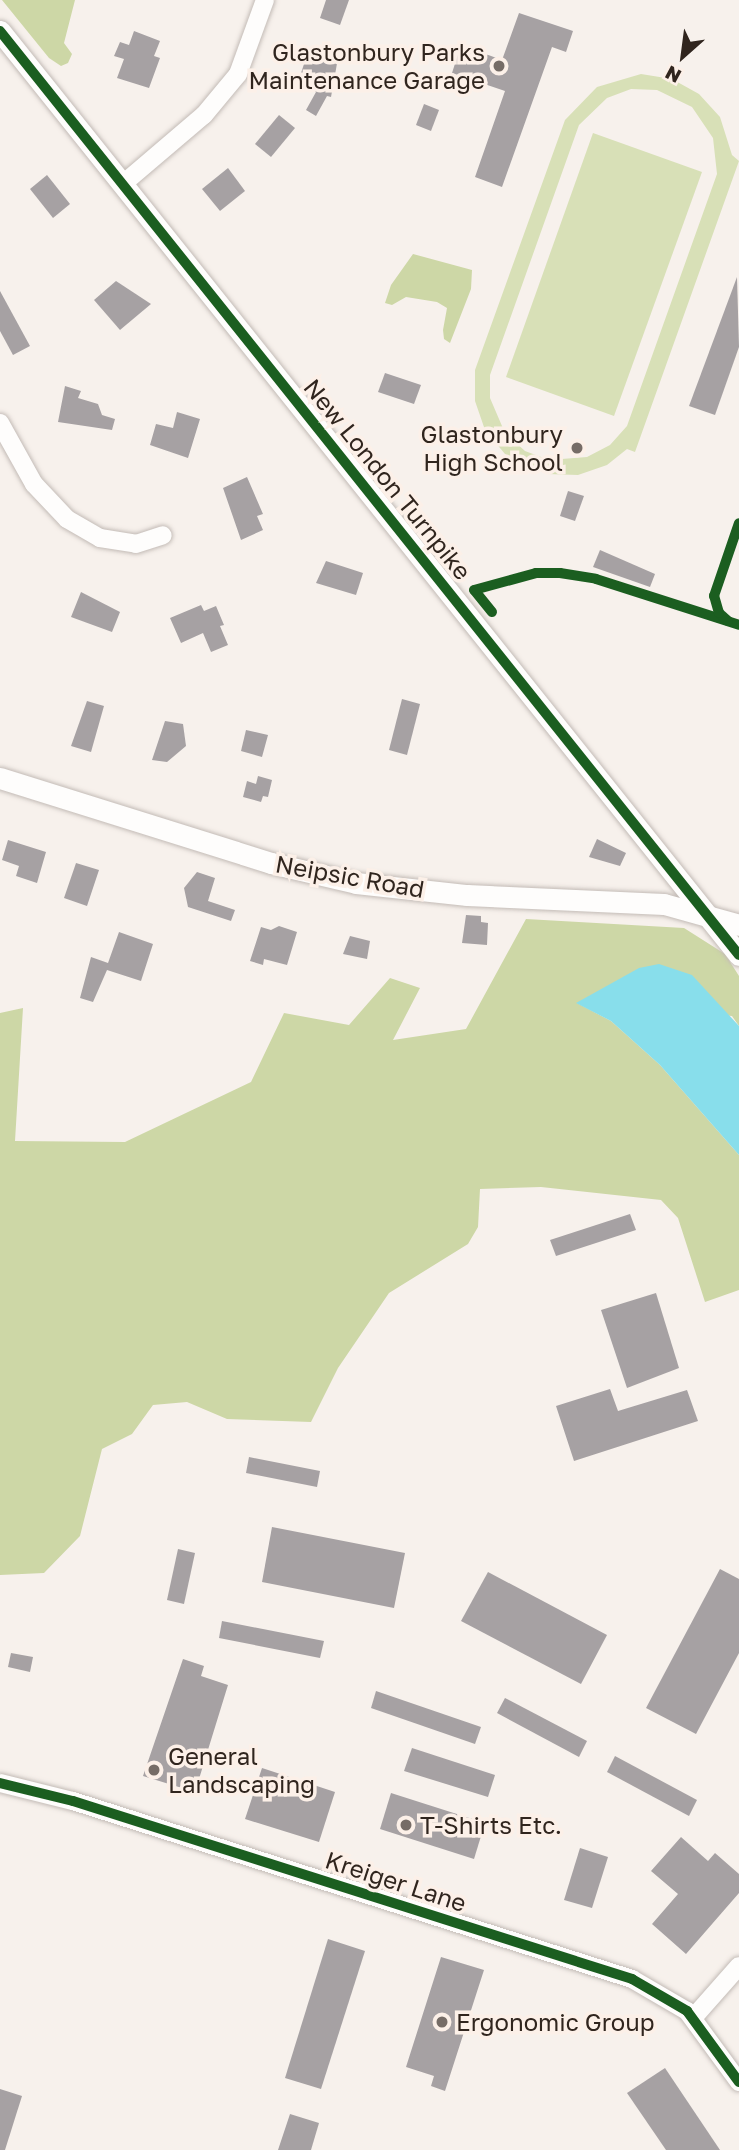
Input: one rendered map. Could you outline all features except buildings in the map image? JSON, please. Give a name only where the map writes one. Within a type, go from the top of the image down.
[{"type":"street","points":[[124,183],[204,115],[238,74],[265,0]]},
{"type":"street","name":"New London Turnpike","points":[[0,31],[710,915],[739,956]]},
{"type":"street","points":[[0,423],[34,484],[67,519],[100,538],[136,544],[163,535]]},
{"type":"street","name":"Neipsic Road","points":[[0,778],[271,863],[356,883],[467,895],[664,904],[739,925]]},
{"type":"street","name":"Kreiger Lane","points":[[0,1783],[74,1801],[612,1972],[650,1987],[693,2018],[739,2082]]},
{"type":"street","points":[[693,2018],[739,1966]]},
{"type":"green space","points":[[2,0],[75,0],[64,43],[72,54],[68,63],[61,66],[49,58]]},
{"type":"green space","points":[[641,74],[672,79],[699,94],[720,117],[732,155],[739,161],[635,452],[627,449],[607,465],[578,475],[547,474],[505,454],[485,430],[475,401],[475,370],[565,120],[597,87]],"holes":[[[631,89],[657,90],[692,107],[713,138],[717,174],[627,426],[610,445],[587,457],[549,460],[525,451],[505,433],[490,398],[490,375],[579,125],[607,98]]]},
{"type":"green space","points":[[593,133],[702,172],[614,416],[506,377]]},
{"type":"green space","points":[[413,254],[472,270],[471,289],[450,343],[444,339],[443,330],[447,308],[437,302],[406,297],[392,305],[385,303],[391,285]]},
{"type":"green space","points":[[526,919],[684,928],[725,954],[739,976],[739,1026],[732,1016],[577,1003],[611,1021],[660,1065],[739,1155],[739,1290],[705,1302],[678,1218],[661,1200],[541,1187],[480,1189],[478,1227],[468,1244],[389,1293],[338,1368],[311,1422],[227,1419],[187,1402],[153,1405],[132,1434],[102,1449],[80,1536],[44,1573],[0,1575],[0,1013],[23,1008],[15,1141],[125,1142],[251,1082],[284,1013],[349,1025],[390,978],[420,988],[393,1040],[466,1029]]},
{"type":"water","points":[[659,964],[692,975],[739,1026],[739,1155],[660,1065],[611,1021],[576,1003],[639,968]]},
{"type":"cycle path","points":[[0,31],[739,955]]},
{"type":"cycle path","points":[[728,621],[719,613],[714,596],[739,523]]},
{"type":"cycle path","points":[[492,612],[474,590],[536,573],[560,573],[596,579],[739,625]]},
{"type":"cycle path","points":[[0,1783],[73,1801],[632,1979],[687,2011],[739,2082]]},
{"type":"place","name":"Glastonbury Parks Maintenance Garage","points":[[499,66]]},
{"type":"place","name":"Glastonbury High School","points":[[577,448]]},
{"type":"place","name":"General Landscaping","points":[[154,1770]]},
{"type":"place","name":"T-Shirts Etc.","points":[[406,1825]]},
{"type":"place","name":"Ergonomic Group","points":[[442,2022]]}]
